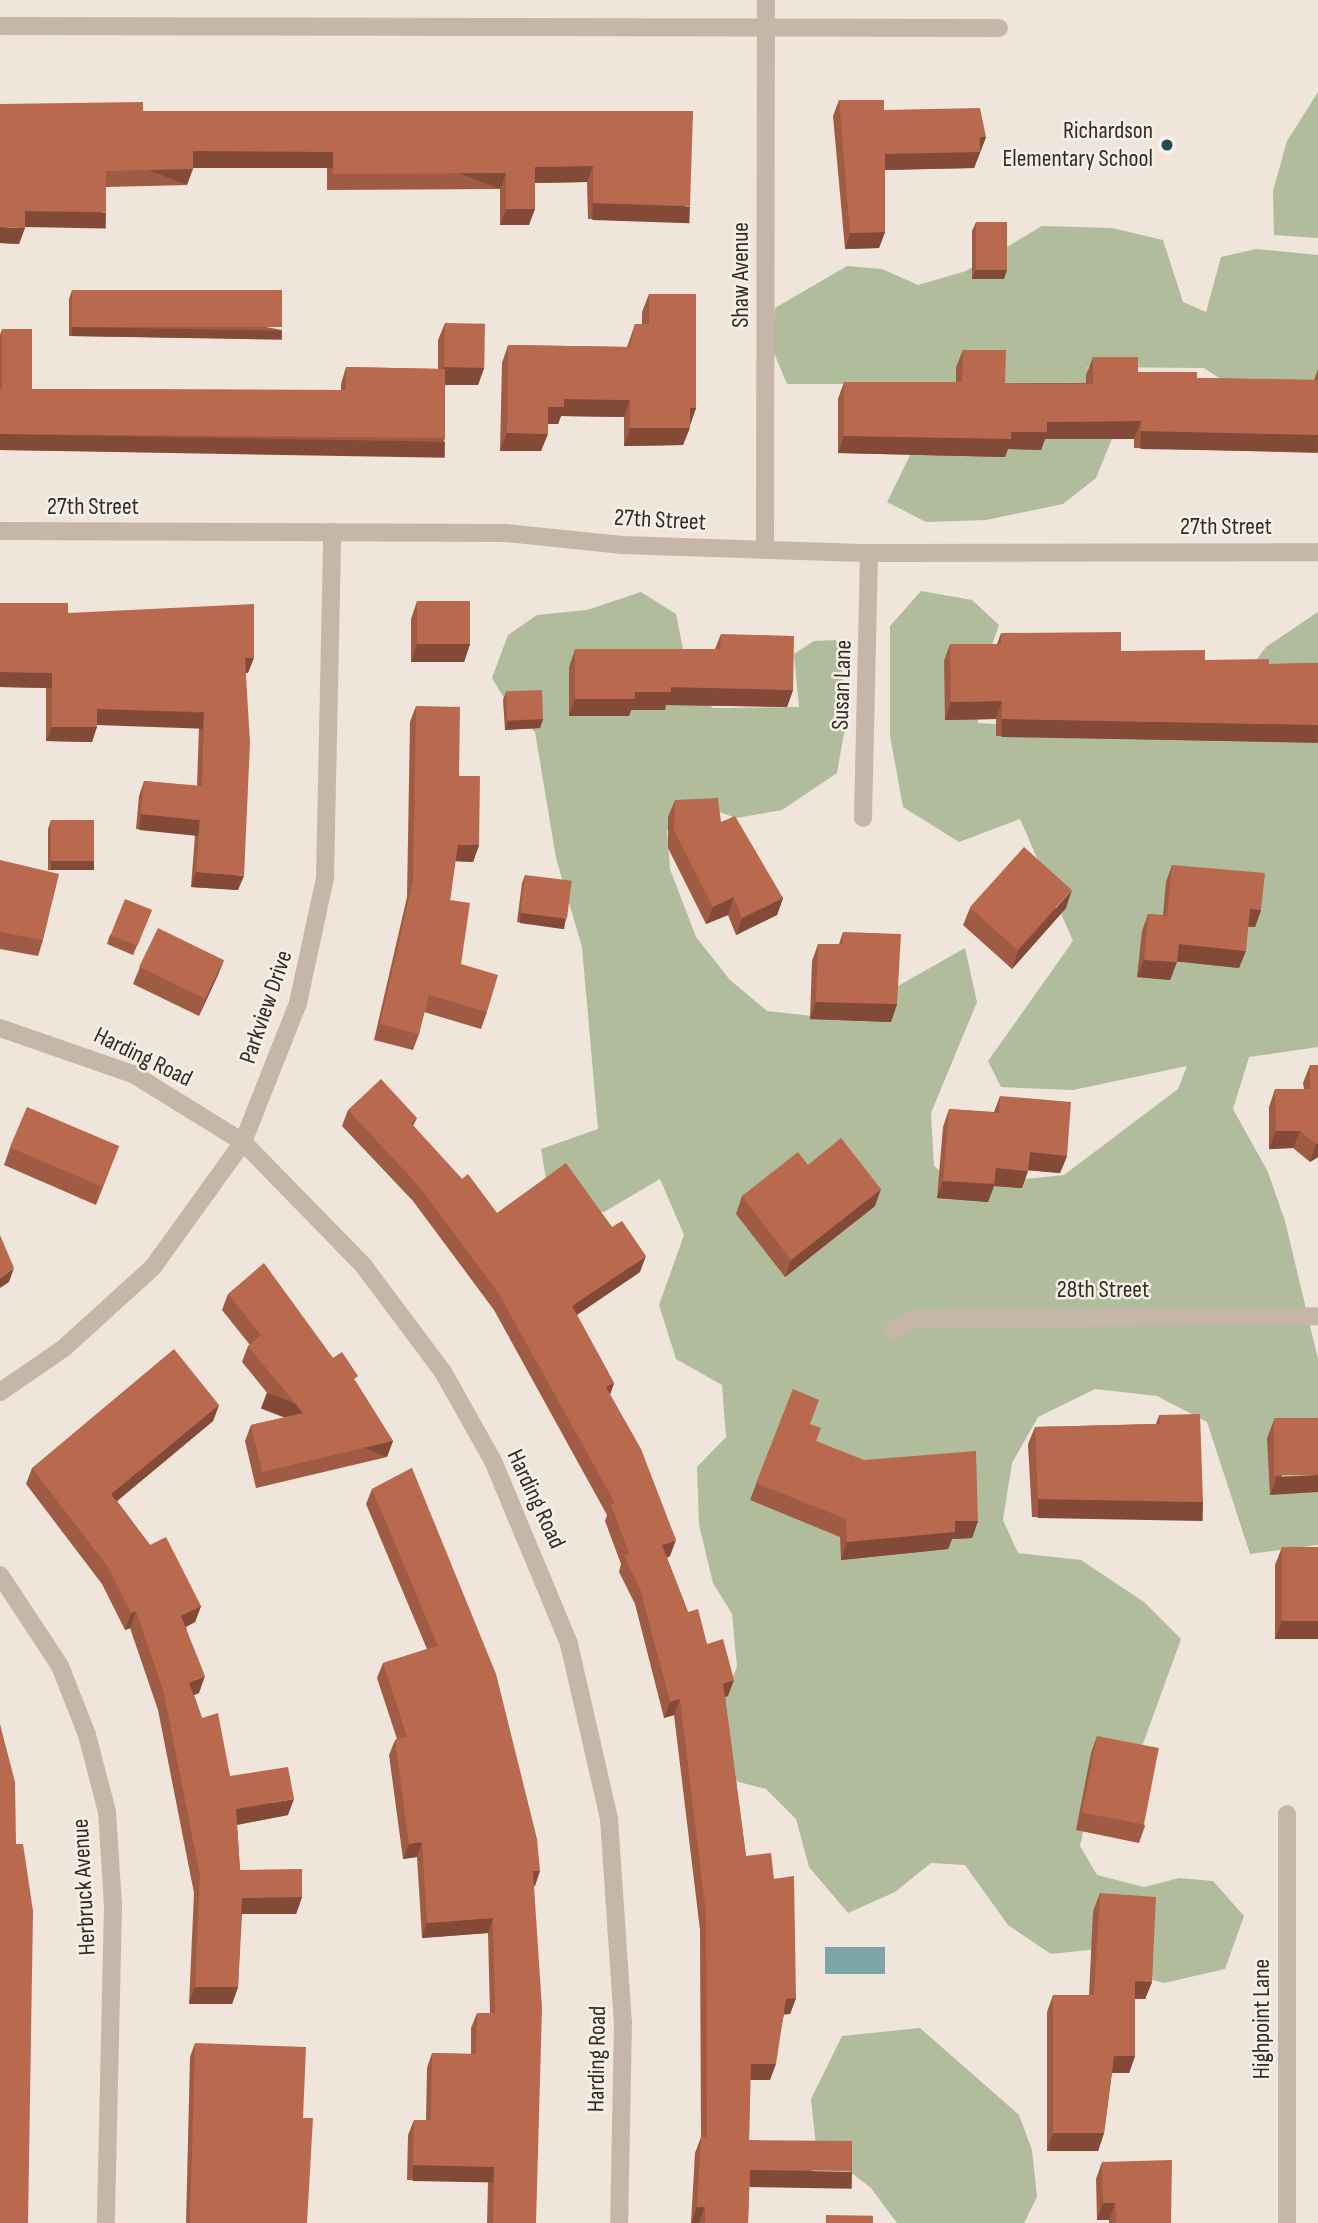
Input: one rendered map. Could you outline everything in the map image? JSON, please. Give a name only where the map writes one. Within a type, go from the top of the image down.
[{"type":"street","name":"Shaw Avenue","points":[[765,550],[766,0]]},
{"type":"street","points":[[0,26],[766,32],[999,28]]},
{"type":"street","name":"27th Street","points":[[0,531],[506,533],[765,550],[869,553],[1318,552]]},
{"type":"street","name":"Parkview Drive","points":[[0,1392],[64,1349],[153,1267],[243,1143],[298,1003],[324,887],[332,532]]},
{"type":"street","name":"Susan Lane","points":[[863,818],[869,553]]},
{"type":"street","name":"Harding Road","points":[[0,1028],[133,1074],[243,1143],[363,1265],[443,1373],[512,1499],[569,1644],[599,1761],[620,1906],[619,2223]]},
{"type":"street","name":"28th Street","points":[[892,1331],[914,1319],[1318,1316]]},
{"type":"street","name":"Herbruck Avenue","points":[[0,1575],[60,1666],[87,1735],[107,1812],[113,1906],[106,2223]]},
{"type":"street","name":"Highpoint Lane","points":[[1287,1814],[1287,2223]]},
{"type":"green space","points":[[1318,92],[1318,238],[1274,235],[1273,191],[1287,141]]},
{"type":"green space","points":[[1042,226],[1112,228],[1163,240],[1183,302],[1206,312],[1221,257],[1256,249],[1318,255],[1318,391],[1231,386],[1204,368],[1087,367],[1116,429],[1096,478],[1063,504],[986,520],[926,522],[887,502],[921,433],[862,384],[787,384],[771,346],[775,308],[847,266],[882,269],[918,285],[966,271]]},
{"type":"green space","points":[[921,591],[972,600],[999,625],[977,687],[978,723],[1199,736],[1266,647],[1318,612],[1318,1047],[1249,1057],[1233,1109],[1268,1172],[1285,1221],[1318,1359],[1318,1545],[1250,1554],[1207,1422],[1157,1396],[1095,1389],[1038,1417],[1012,1463],[1003,1520],[1018,1553],[1081,1560],[1144,1602],[1181,1639],[1140,1752],[1094,1783],[1080,1846],[1097,1875],[1144,1887],[1179,1878],[1213,1881],[1244,1916],[1225,1969],[1164,1983],[1120,1971],[1098,1949],[1051,1954],[1008,1925],[965,1865],[931,1863],[895,1892],[848,1913],[809,1867],[796,1819],[766,1789],[731,1780],[703,1747],[737,1667],[732,1614],[713,1583],[699,1525],[697,1467],[726,1437],[722,1385],[676,1359],[659,1305],[684,1235],[660,1179],[604,1212],[551,1209],[541,1149],[598,1129],[582,947],[556,858],[535,732],[510,708],[492,678],[508,635],[537,615],[587,610],[641,592],[676,614],[692,693],[713,708],[799,707],[794,654],[814,641],[836,640],[841,658],[846,722],[837,773],[782,810],[736,818],[700,805],[667,830],[670,869],[696,937],[730,980],[767,1011],[840,1019],[965,948],[977,1002],[931,1113],[934,1166],[957,1186],[1064,1175],[1178,1089],[1187,1066],[1073,1090],[1001,1087],[988,1061],[1073,941],[1020,819],[959,842],[903,807],[890,736],[890,626]]},
{"type":"green space","points":[[920,2028],[1019,2115],[1032,2150],[1037,2197],[1024,2223],[897,2223],[871,2188],[816,2146],[811,2099],[842,2036]]},
{"type":"water","points":[[825,1947],[885,1947],[885,1974],[825,1974]]},
{"type":"building","points":[[839,100],[884,100],[884,110],[980,108],[986,137],[980,137],[980,152],[885,154],[885,232],[850,233]]},
{"type":"building","points":[[143,102],[143,111],[693,111],[690,206],[593,203],[593,166],[535,167],[535,209],[506,209],[506,173],[333,174],[333,152],[193,151],[193,169],[106,171],[106,212],[25,211],[25,228],[0,227],[0,104]]},
{"type":"building","points":[[976,222],[1007,222],[1007,270],[976,270]]},
{"type":"building","points":[[72,290],[282,290],[282,327],[72,327]]},
{"type":"building","points":[[649,294],[696,294],[696,408],[690,408],[690,428],[630,428],[630,400],[564,399],[564,407],[548,407],[548,434],[507,433],[508,345],[630,347],[635,324],[649,324]]},
{"type":"building","points":[[445,323],[485,324],[484,368],[444,367]]},
{"type":"building","points":[[2,329],[32,329],[32,389],[346,390],[346,367],[445,369],[445,438],[0,434]]},
{"type":"building","points":[[963,350],[1006,350],[1005,383],[1093,384],[1093,357],[1138,357],[1138,372],[1197,372],[1197,378],[1318,380],[1318,435],[1141,431],[1141,421],[1047,422],[1047,432],[1011,432],[1011,439],[844,436],[844,382],[962,382]]},
{"type":"building","points":[[417,601],[470,601],[470,644],[417,644]]},
{"type":"building","points":[[0,603],[68,603],[68,613],[254,604],[254,658],[245,658],[250,743],[244,876],[196,872],[200,820],[141,814],[144,781],[202,786],[204,712],[97,709],[97,727],[52,727],[52,673],[0,672]]},
{"type":"building","points":[[1121,632],[1121,651],[1205,650],[1205,660],[1269,659],[1269,664],[1318,663],[1318,725],[1002,719],[1002,701],[951,702],[950,644],[1001,644],[1001,633]]},
{"type":"building","points":[[721,634],[794,636],[793,690],[671,687],[671,692],[635,692],[635,699],[575,699],[575,649],[720,649]]},
{"type":"building","points":[[542,690],[543,719],[507,720],[506,691]]},
{"type":"building","points":[[416,706],[460,707],[459,776],[480,776],[479,845],[458,845],[450,900],[470,903],[461,964],[498,975],[487,1012],[429,995],[419,1034],[380,1024],[413,881]]},
{"type":"building","points":[[718,798],[721,822],[735,816],[783,898],[742,918],[734,897],[713,907],[674,830],[675,800]]},
{"type":"building","points":[[51,820],[94,820],[94,861],[51,861]]},
{"type":"building","points":[[1024,847],[1072,890],[1017,950],[970,907]]},
{"type":"building","points":[[0,860],[59,874],[43,940],[0,932]]},
{"type":"building","points":[[1172,865],[1265,873],[1261,910],[1250,909],[1246,951],[1179,944],[1177,962],[1144,960],[1148,914],[1167,916]]},
{"type":"building","points":[[525,875],[572,881],[567,918],[520,913]]},
{"type":"building","points":[[125,899],[152,910],[137,946],[110,935]]},
{"type":"building","points":[[158,928],[224,960],[205,999],[139,967]]},
{"type":"building","points":[[843,932],[901,934],[897,1004],[816,1002],[818,944],[843,944]]},
{"type":"building","points":[[1310,1065],[1318,1065],[1316,1144],[1300,1131],[1276,1131],[1275,1089],[1310,1089]]},
{"type":"building","points":[[381,1079],[417,1118],[411,1123],[462,1179],[468,1174],[497,1213],[566,1163],[612,1227],[622,1221],[646,1256],[572,1306],[614,1383],[606,1387],[641,1449],[676,1540],[662,1545],[688,1612],[698,1609],[707,1644],[723,1639],[734,1680],[723,1683],[746,1856],[771,1853],[774,1879],[794,1876],[796,1998],[786,1999],[776,2064],[751,2064],[749,2140],[852,2141],[852,2171],[750,2170],[748,2223],[705,2223],[705,2207],[697,2207],[701,2137],[707,2137],[706,1914],[680,1699],[670,1702],[640,1588],[624,1556],[629,1553],[611,1505],[615,1503],[499,1294],[418,1185],[348,1110]]},
{"type":"building","points":[[1000,1096],[1071,1102],[1067,1156],[1030,1152],[1028,1171],[996,1168],[994,1184],[943,1181],[949,1109],[999,1113]]},
{"type":"building","points":[[27,1107],[119,1146],[102,1187],[10,1148]]},
{"type":"building","points":[[841,1138],[881,1189],[791,1260],[742,1196],[798,1152],[808,1165]]},
{"type":"building","points":[[0,1235],[14,1268],[0,1278]]},
{"type":"building","points":[[264,1263],[333,1358],[342,1352],[358,1376],[354,1379],[393,1441],[262,1472],[251,1425],[303,1413],[248,1346],[261,1335],[228,1294]]},
{"type":"building","points":[[174,1349],[219,1405],[111,1494],[150,1545],[166,1537],[201,1606],[181,1616],[205,1676],[189,1683],[202,1718],[218,1713],[230,1776],[288,1767],[294,1799],[236,1809],[240,1870],[302,1869],[302,1897],[242,1898],[238,1987],[195,1987],[200,1876],[164,1693],[136,1611],[131,1613],[108,1567],[32,1468]]},
{"type":"building","points":[[793,1389],[819,1400],[810,1424],[821,1428],[816,1441],[864,1460],[976,1451],[978,1521],[955,1521],[955,1532],[847,1542],[846,1519],[756,1483]]},
{"type":"building","points":[[1200,1414],[1203,1502],[1038,1499],[1035,1427],[1160,1424],[1159,1415]]},
{"type":"building","points":[[1274,1418],[1318,1418],[1318,1475],[1274,1475]]},
{"type":"building","points":[[412,1468],[496,1674],[537,1839],[540,1871],[533,1871],[542,2008],[536,2223],[493,2223],[494,2167],[413,2165],[414,2120],[431,2120],[432,2053],[476,2054],[477,2013],[495,2013],[493,1918],[427,1923],[422,1842],[409,1844],[395,1740],[407,1737],[383,1663],[438,1646],[372,1489]]},
{"type":"building","points":[[1282,1547],[1318,1547],[1318,1621],[1282,1621]]},
{"type":"building","points":[[0,1724],[15,1782],[16,1844],[23,1844],[33,1911],[28,2223],[0,2223]]},
{"type":"building","points":[[1097,1736],[1159,1748],[1144,1825],[1082,1813]]},
{"type":"building","points":[[1100,1893],[1156,1897],[1152,1982],[1135,1981],[1135,2056],[1114,2056],[1104,2133],[1053,2133],[1053,1995],[1094,1995]]},
{"type":"building","points":[[195,2043],[306,2047],[303,2118],[313,2118],[307,2223],[190,2223]]},
{"type":"building","points":[[1172,2160],[1171,2223],[1116,2223],[1115,2203],[1103,2203],[1102,2162]]},
{"type":"building","points":[[826,2215],[873,2216],[873,2223],[826,2223]]},
{"type":"place","name":"Richardson Elementary School","points":[[1167,145]]}]
